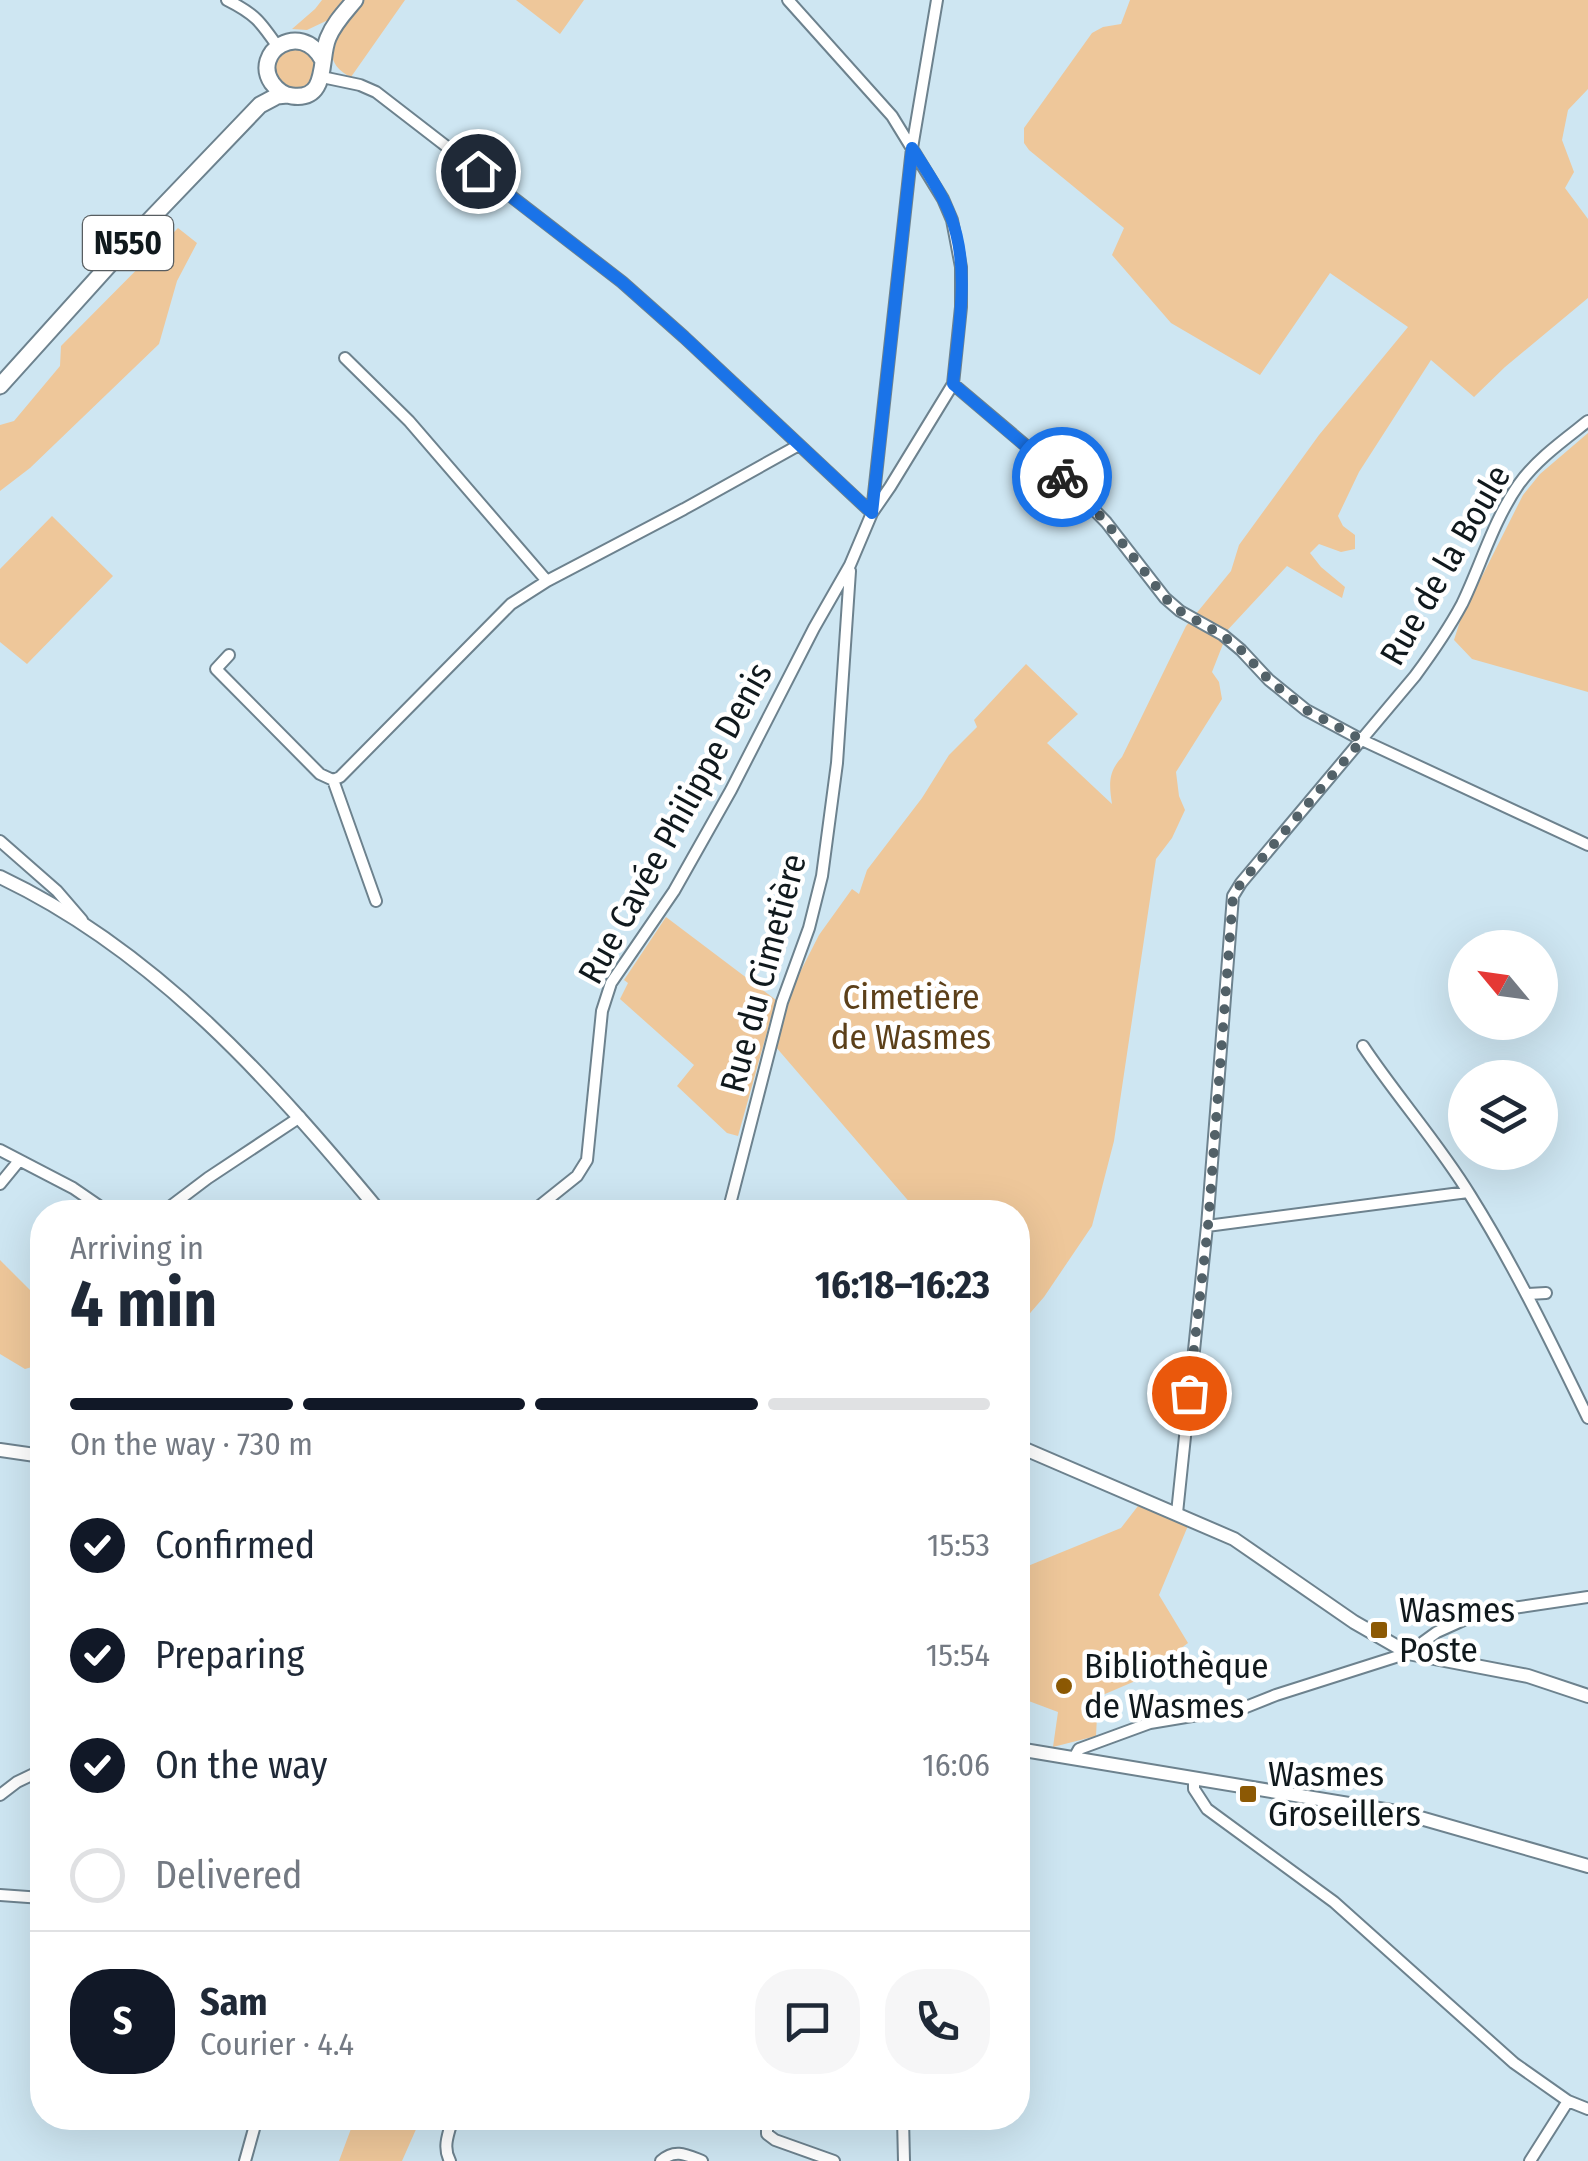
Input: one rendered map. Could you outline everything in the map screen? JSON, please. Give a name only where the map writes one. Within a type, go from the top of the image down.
[{"type":"main road","points":[[303,42],[333,26],[355,0]]},
{"type":"main road","points":[[322,77],[322,60],[333,26]]},
{"type":"main road","points":[[260,106],[269,59],[278,47],[286,42],[303,42],[311,45],[322,60]]},
{"type":"main road","points":[[268,74],[275,87],[287,95]]},
{"type":"main road","name":"N550","points":[[0,386],[134,236],[260,106],[277,96],[310,92],[322,77]]},
{"type":"street","points":[[227,0],[261,22],[278,47]]},
{"type":"street","points":[[250,12],[258,0]]},
{"type":"street","points":[[788,0],[892,116],[943,200],[958,245],[961,307],[953,384],[872,513]]},
{"type":"street","points":[[872,513],[912,148],[938,0]]},
{"type":"street","points":[[322,77],[376,92],[600,264],[872,513]]},
{"type":"street","points":[[345,358],[409,421],[547,580]]},
{"type":"street","points":[[953,384],[1057,472],[1106,522],[1165,598],[1241,650],[1269,680],[1306,710],[1588,845]]},
{"type":"street","name":"Rue de la Boule","points":[[1208,1226],[1233,896],[1440,643],[1520,483],[1588,421]]},
{"type":"street","points":[[337,778],[511,604],[547,580],[799,444]]},
{"type":"street","name":"Rue Cavée Philippe Denis","points":[[547,1200],[577,1176],[587,1160],[602,1011],[611,983],[674,890],[730,790],[850,565],[872,513]]},
{"type":"street","name":"Rue du Cimetière","points":[[731,1200],[782,1002],[810,928],[822,876],[838,763],[850,565]]},
{"type":"street","points":[[229,656],[216,669],[320,774],[337,778]]},
{"type":"street","points":[[337,778],[376,900]]},
{"type":"street","points":[[0,841],[57,891],[87,927]]},
{"type":"street","points":[[0,877],[57,907],[177,994],[300,1116],[370,1200]]},
{"type":"street","points":[[1363,1046],[1468,1192],[1528,1294],[1588,1418]]},
{"type":"street","points":[[179,1200],[300,1116]]},
{"type":"street","points":[[0,1150],[90,1200]]},
{"type":"street","points":[[0,1184],[18,1162]]},
{"type":"street","points":[[1177,1513],[1208,1226],[1468,1192]]},
{"type":"street","points":[[1528,1294],[1546,1293]]},
{"type":"street","points":[[0,1450],[30,1454]]},
{"type":"street","points":[[1030,1451],[1245,1546],[1354,1622],[1408,1653],[1528,1676],[1588,1696]]},
{"type":"street","points":[[1074,1758],[1080,1749],[1150,1723],[1246,1706],[1408,1653],[1437,1632],[1479,1613],[1588,1597]]},
{"type":"street","points":[[1030,1750],[1403,1813],[1588,1866]]},
{"type":"street","points":[[0,1795],[30,1776]]},
{"type":"street","points":[[1194,1778],[1194,1789],[1207,1808],[1334,1902],[1514,2063],[1568,2101],[1588,2109]]},
{"type":"street","points":[[0,1895],[30,1897]]},
{"type":"street","points":[[1530,2161],[1568,2101]]},
{"type":"street","points":[[245,2161],[254,2130]]},
{"type":"street","points":[[449,2130],[446,2142],[450,2161]]},
{"type":"street","points":[[767,2130],[775,2140],[834,2161]]},
{"type":"street","points":[[903,2130],[904,2161]]},
{"type":"street","points":[[661,2161],[682,2153],[702,2161]]},
{"type":"green space","points":[[322,0],[405,0],[351,77],[335,63],[332,52],[339,32],[326,21],[307,30],[292,29]]},
{"type":"green space","points":[[516,0],[584,0],[560,34]]},
{"type":"green space","points":[[1130,0],[1588,0],[1588,89],[1568,110],[1562,140],[1574,172],[1565,188],[1588,219],[1588,298],[1474,397],[1431,360],[1359,472],[1338,516],[1355,535],[1355,549],[1341,552],[1319,544],[1310,553],[1345,587],[1342,598],[1287,566],[1223,635],[1212,672],[1219,682],[1222,699],[1176,772],[1185,810],[1172,838],[1156,859],[1114,1141],[1092,1226],[1030,1313],[1030,1200],[908,1200],[775,1046],[792,988],[819,935],[852,889],[859,894],[867,870],[949,755],[977,727],[974,720],[1026,664],[1078,714],[1047,743],[1112,804],[1112,773],[1186,626],[1231,571],[1239,545],[1319,435],[1408,327],[1330,273],[1260,375],[1171,323],[1112,255],[1124,228],[1024,143],[1024,128],[1092,33],[1121,24]]},
{"type":"green space","points":[[296,47],[311,53],[317,68],[311,83],[296,89],[281,83],[275,68],[281,53]]},
{"type":"green space","points":[[178,228],[197,243],[177,281],[159,344],[30,468],[0,491],[0,425],[14,421],[60,366],[61,346]]},
{"type":"green space","points":[[1588,433],[1588,692],[1472,659],[1454,640],[1461,618],[1523,495],[1540,474]]},
{"type":"green space","points":[[52,516],[113,576],[27,664],[0,642],[0,569]]},
{"type":"green space","name":"Cimetière de Wasmes","points":[[666,917],[776,1000],[738,1136],[727,1133],[677,1086],[694,1065],[620,999],[628,983],[624,980]]},
{"type":"green space","points":[[0,1260],[30,1290],[30,1368],[25,1369],[0,1354]]},
{"type":"green space","points":[[1138,1506],[1190,1521],[1159,1595],[1188,1643],[1140,1679],[1098,1697],[1096,1736],[1053,1747],[1058,1712],[1030,1702],[1030,1565],[1121,1528]]},
{"type":"green space","points":[[351,2130],[416,2130],[402,2161],[339,2161]]},
{"type":"way so far","points":[[1062,477],[1106,522],[1165,598],[1241,650],[1269,680],[1306,710],[1362,740],[1233,896],[1208,1226],[1189,1393]]},
{"type":"place","name":"Wasmes Poste","points":[[1379,1630]]},
{"type":"place","name":"Bibliothèque de Wasmes","points":[[1064,1686]]},
{"type":"place","name":"Wasmes Groseillers","points":[[1248,1794]]},
{"type":"route","points":[[478,171],[622,282],[872,513],[912,148],[943,200],[958,245],[961,307],[953,384],[1062,477]]}]
